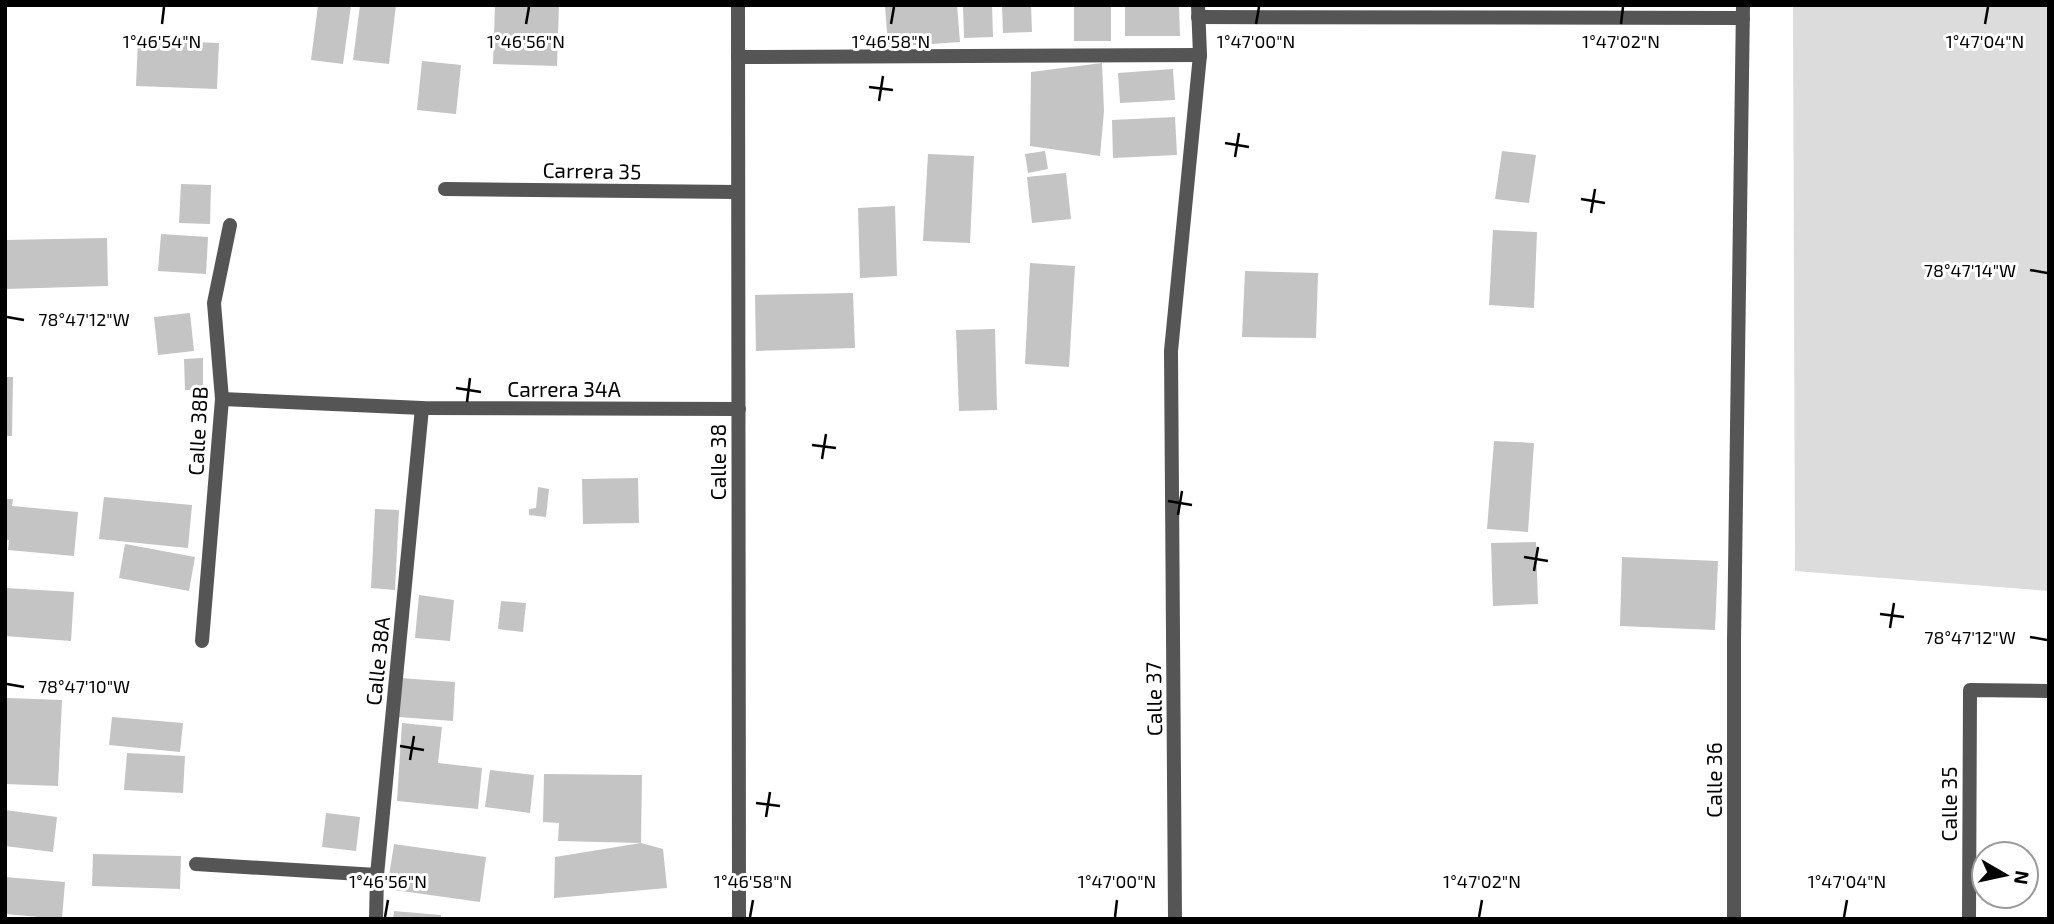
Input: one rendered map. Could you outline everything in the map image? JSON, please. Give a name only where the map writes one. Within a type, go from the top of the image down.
[{"type":"street","name":"Calle 38","points":[[738,5],[739,919]]},
{"type":"street","points":[[1198,11],[1743,11]]},
{"type":"street","name":"Calle 37","points":[[1175,919],[1171,351],[1200,55],[1198,11]]},
{"type":"street","name":"Calle 36","points":[[1734,919],[1734,640],[1743,11]]},
{"type":"street","points":[[738,57],[1200,55]]},
{"type":"street","name":"Carrera 35","points":[[445,189],[738,192]]},
{"type":"street","name":"Calle 38B","points":[[202,641],[222,399],[214,303],[230,225]]},
{"type":"street","name":"Carrera 34A","points":[[222,399],[422,408],[738,409]]},
{"type":"street","name":"Calle 38A","points":[[376,919],[377,876],[422,408]]},
{"type":"street","name":"Calle 35","points":[[1969,919],[1970,690],[2049,691]]},
{"type":"street","points":[[196,864],[377,876]]},
{"type":"shaded area","points":[[1793,5],[2049,5],[2049,591],[1795,571]]},
{"type":"building","points":[[318,5],[351,5],[343,64],[311,60]]},
{"type":"building","points":[[360,5],[396,5],[389,64],[353,60]]},
{"type":"building","points":[[495,5],[559,5],[557,66],[493,64]]},
{"type":"building","points":[[885,5],[957,5],[960,42],[888,47]]},
{"type":"building","points":[[963,5],[992,5],[993,37],[964,38]]},
{"type":"building","points":[[1002,5],[1031,5],[1032,32],[1003,33]]},
{"type":"building","points":[[1074,5],[1111,5],[1111,41],[1074,41]]},
{"type":"building","points":[[1125,5],[1179,5],[1180,36],[1125,36]]},
{"type":"building","points":[[138,40],[219,43],[217,89],[136,86]]},
{"type":"building","points":[[422,61],[461,65],[456,114],[417,110]]},
{"type":"building","points":[[1102,63],[1104,111],[1100,156],[1030,146],[1031,72]]},
{"type":"building","points":[[1173,69],[1175,100],[1120,103],[1118,73]]},
{"type":"building","points":[[1175,117],[1177,155],[1113,158],[1112,120]]},
{"type":"building","points":[[1045,151],[1048,169],[1028,173],[1025,154]]},
{"type":"building","points":[[1502,151],[1536,155],[1529,203],[1495,199]]},
{"type":"building","points":[[928,154],[974,156],[970,243],[923,241]]},
{"type":"building","points":[[1066,173],[1071,219],[1032,223],[1027,177]]},
{"type":"building","points":[[181,184],[211,185],[210,224],[179,223]]},
{"type":"building","points":[[895,206],[897,276],[860,278],[858,208]]},
{"type":"building","points":[[1493,230],[1537,232],[1534,308],[1489,305]]},
{"type":"building","points":[[161,234],[208,237],[206,274],[158,271]]},
{"type":"building","points":[[107,238],[108,286],[5,289],[5,240]]},
{"type":"building","points":[[1030,263],[1075,266],[1069,367],[1025,364]]},
{"type":"building","points":[[1245,271],[1318,273],[1316,338],[1242,337]]},
{"type":"building","points":[[853,293],[855,348],[756,351],[755,295]]},
{"type":"building","points":[[190,313],[194,351],[158,355],[154,317]]},
{"type":"building","points":[[995,329],[997,410],[959,411],[956,330]]},
{"type":"building","points":[[203,358],[203,390],[185,390],[184,359]]},
{"type":"building","points":[[5,377],[13,377],[12,436],[5,436]]},
{"type":"building","points":[[1494,441],[1534,443],[1528,532],[1487,529]]},
{"type":"building","points":[[638,478],[639,523],[583,524],[582,479]]},
{"type":"building","points":[[538,487],[549,489],[546,517],[529,515],[529,509],[536,508]]},
{"type":"building","points":[[104,497],[192,505],[188,548],[99,539]]},
{"type":"building","points":[[5,499],[13,499],[12,506],[78,512],[74,556],[8,550],[9,540],[5,540]]},
{"type":"building","points":[[375,509],[399,510],[395,590],[371,588]]},
{"type":"building","points":[[1536,542],[1538,604],[1493,606],[1491,543]]},
{"type":"building","points":[[125,544],[195,557],[189,591],[119,578]]},
{"type":"building","points":[[1622,557],[1718,561],[1715,630],[1620,626]]},
{"type":"building","points":[[5,588],[74,592],[71,641],[5,636]]},
{"type":"building","points":[[419,595],[454,600],[450,641],[415,638]]},
{"type":"building","points":[[501,601],[526,603],[523,632],[498,629]]},
{"type":"building","points":[[400,678],[455,682],[453,721],[398,717]]},
{"type":"building","points":[[7,698],[62,700],[58,786],[5,784]]},
{"type":"building","points":[[112,717],[183,723],[180,752],[109,745]]},
{"type":"building","points":[[402,723],[442,727],[438,763],[482,768],[478,809],[397,801]]},
{"type":"building","points":[[127,753],[185,756],[183,793],[124,790]]},
{"type":"building","points":[[490,770],[534,775],[530,813],[485,807]]},
{"type":"building","points":[[544,774],[642,775],[641,843],[558,841],[559,823],[543,822]]},
{"type":"building","points":[[5,810],[57,817],[53,852],[5,846]]},
{"type":"building","points":[[326,813],[360,817],[356,851],[322,847]]},
{"type":"building","points":[[641,843],[663,849],[667,888],[554,898],[555,857]]},
{"type":"building","points":[[394,844],[486,857],[480,902],[387,889]]},
{"type":"building","points":[[93,854],[181,856],[180,889],[92,886]]},
{"type":"building","points":[[5,877],[65,882],[62,919],[5,914]]},
{"type":"building","points":[[394,911],[441,915],[441,919],[393,919]]}]
